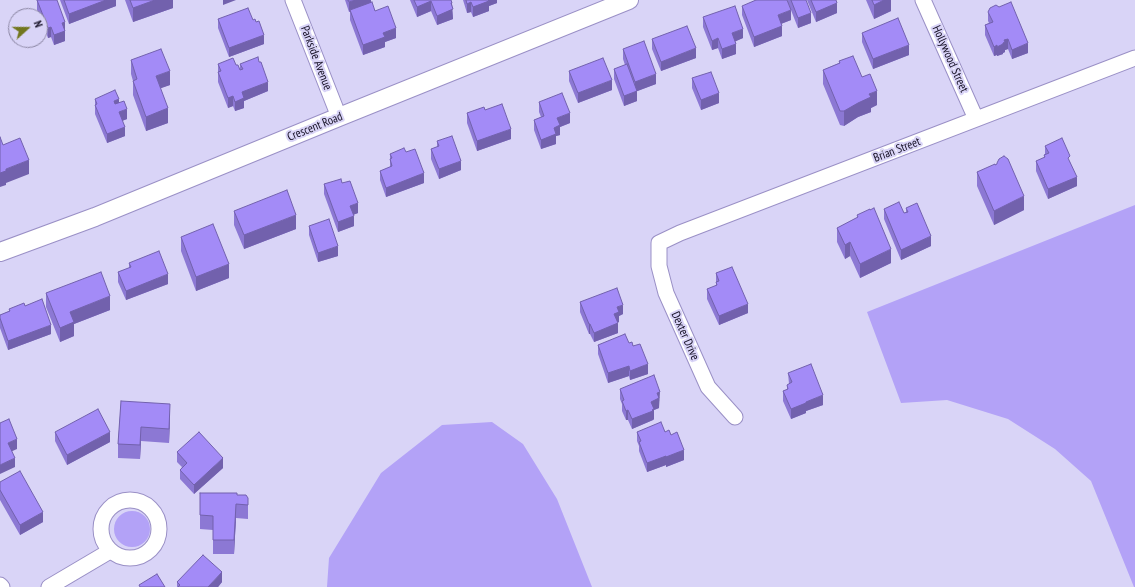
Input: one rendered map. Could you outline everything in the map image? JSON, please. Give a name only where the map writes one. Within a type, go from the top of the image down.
[{"type":"street","name":"Parkside Avenue","points":[[293,0],[339,117]]},
{"type":"street","name":"Crescent Road","points":[[0,252],[95,217],[629,0]]},
{"type":"street","name":"Hollywood Street","points":[[923,0],[976,119]]},
{"type":"street","name":"Brian Street","points":[[659,244],[680,233],[1135,58]]},
{"type":"street","name":"Dexter Drive","points":[[659,244],[659,266],[666,293],[708,387],[735,417]]},
{"type":"street","points":[[49,587],[110,551]]},
{"type":"shaded area","points":[[1135,205],[1134,587],[1091,481],[1055,449],[1008,419],[947,400],[901,403],[867,312]]},
{"type":"shaded area","points":[[492,422],[523,444],[557,499],[592,587],[327,587],[329,558],[381,473],[442,425]]},
{"type":"shaded area","points":[[129,511],[135,511],[145,516],[150,529],[145,542],[135,547],[129,547],[119,542],[114,532],[114,526],[119,516]]},
{"type":"building","points":[[37,0],[57,0],[65,22],[62,23],[65,31],[54,35],[51,27],[48,28],[48,8],[40,8]]},
{"type":"building","points":[[64,0],[106,0],[69,14]]},
{"type":"building","points":[[130,0],[155,0],[133,8]]},
{"type":"building","points":[[414,0],[451,0],[453,9],[437,16],[431,1],[417,7]]},
{"type":"building","points":[[466,0],[489,1],[473,7],[471,2],[467,4]]},
{"type":"building","points":[[756,0],[787,0],[791,10],[778,15],[782,26],[754,37],[742,6]]},
{"type":"building","points":[[791,0],[806,0],[811,13],[798,18]]},
{"type":"building","points":[[811,0],[836,0],[837,3],[816,12]]},
{"type":"building","points":[[872,0],[884,0],[874,5]]},
{"type":"building","points":[[372,2],[375,11],[388,6],[396,28],[383,33],[385,37],[363,45],[350,10]]},
{"type":"building","points":[[1011,2],[1028,43],[1012,50],[1008,39],[1004,40],[1005,42],[1003,44],[994,47],[985,25],[993,22],[988,12],[990,8],[996,5],[999,7]]},
{"type":"building","points":[[735,6],[743,29],[732,33],[736,44],[722,49],[718,38],[712,41],[703,17]]},
{"type":"building","points":[[248,8],[253,20],[255,19],[256,22],[259,21],[264,35],[229,48],[218,19]]},
{"type":"building","points":[[898,18],[909,45],[873,59],[862,33]]},
{"type":"building","points":[[687,26],[696,48],[661,62],[652,39]]},
{"type":"building","points":[[644,41],[656,74],[635,82],[623,49]]},
{"type":"building","points":[[161,49],[170,71],[156,76],[168,108],[146,117],[133,81],[137,79],[131,60]]},
{"type":"building","points":[[853,56],[862,77],[870,74],[877,91],[869,94],[871,97],[844,111],[840,111],[823,70],[840,63],[839,61]]},
{"type":"building","points":[[258,57],[268,82],[242,92],[244,98],[235,102],[233,96],[228,98],[218,72],[221,71],[218,64],[233,58],[240,70],[243,69],[240,64]]},
{"type":"building","points":[[603,58],[612,80],[578,93],[569,71]]},
{"type":"building","points":[[627,64],[637,91],[624,96],[614,69]]},
{"type":"building","points":[[711,72],[719,93],[701,100],[692,78]]},
{"type":"building","points":[[115,90],[119,99],[114,101],[115,104],[124,101],[127,109],[119,112],[125,127],[107,134],[95,105],[97,104],[95,99]]},
{"type":"building","points":[[562,93],[570,113],[557,118],[560,125],[554,128],[556,134],[541,140],[534,120],[544,116],[539,102]]},
{"type":"building","points":[[502,104],[511,129],[477,141],[467,113],[484,107],[485,110]]},
{"type":"building","points":[[452,136],[461,161],[439,169],[431,149],[439,146],[437,141]]},
{"type":"building","points":[[0,137],[3,145],[20,138],[29,160],[0,173]]},
{"type":"building","points":[[1062,138],[1070,156],[1068,158],[1077,177],[1048,189],[1036,161],[1045,157],[1044,155],[1049,153],[1045,146]]},
{"type":"building","points":[[404,148],[406,152],[415,149],[424,173],[386,188],[380,171],[392,166],[390,159],[392,158],[390,154]]},
{"type":"building","points":[[1004,156],[1008,159],[1024,196],[994,211],[977,172],[997,164],[999,159]]},
{"type":"building","points":[[341,179],[342,183],[350,181],[358,203],[350,206],[354,216],[338,222],[324,184]]},
{"type":"building","points":[[287,190],[296,215],[244,235],[234,211]]},
{"type":"building","points":[[899,202],[904,213],[908,212],[906,208],[917,203],[931,236],[901,250],[884,209]]},
{"type":"building","points":[[874,208],[891,249],[860,264],[850,242],[845,245],[837,228],[858,217],[857,215]]},
{"type":"building","points":[[329,219],[338,246],[318,253],[309,226]]},
{"type":"building","points":[[213,224],[229,264],[196,277],[181,237]]},
{"type":"building","points":[[159,251],[168,274],[126,291],[118,272],[131,267],[129,263]]},
{"type":"building","points":[[732,267],[748,304],[719,316],[707,289],[717,285],[716,282],[719,281],[716,273]]},
{"type":"building","points":[[101,272],[110,296],[70,312],[74,322],[60,328],[46,293]]},
{"type":"building","points":[[617,288],[623,305],[617,307],[619,312],[614,314],[618,323],[594,333],[580,302]]},
{"type":"building","points":[[42,299],[51,325],[8,341],[0,315],[10,311],[9,309],[24,303],[25,306]]},
{"type":"building","points":[[625,334],[629,343],[632,342],[633,346],[640,344],[648,364],[630,371],[629,366],[608,373],[598,345]]},
{"type":"building","points":[[811,364],[823,395],[791,409],[783,391],[788,389],[787,385],[792,382],[788,373]]},
{"type":"building","points":[[654,375],[660,392],[657,393],[659,398],[651,402],[654,409],[652,410],[653,411],[632,419],[628,410],[626,411],[622,401],[624,400],[620,389]]},
{"type":"building","points":[[121,401],[170,404],[169,429],[141,427],[140,445],[118,444]]},
{"type":"building","points":[[98,409],[110,432],[67,455],[55,432]]},
{"type":"building","points":[[9,419],[17,439],[8,443],[15,458],[0,465],[0,423]]},
{"type":"building","points":[[661,422],[665,432],[669,430],[671,435],[677,432],[684,450],[647,463],[637,432]]},
{"type":"building","points":[[199,432],[223,458],[194,485],[180,470],[187,463],[177,452]]},
{"type":"building","points":[[20,471],[43,512],[20,525],[0,490],[0,482]]},
{"type":"building","points":[[200,493],[237,493],[237,495],[246,495],[248,498],[248,505],[236,504],[234,540],[213,540],[213,516],[200,515]]},
{"type":"building","points":[[203,555],[222,572],[208,587],[178,587],[180,585],[177,582]]},
{"type":"building","points":[[157,574],[165,587],[140,587],[139,585]]}]
